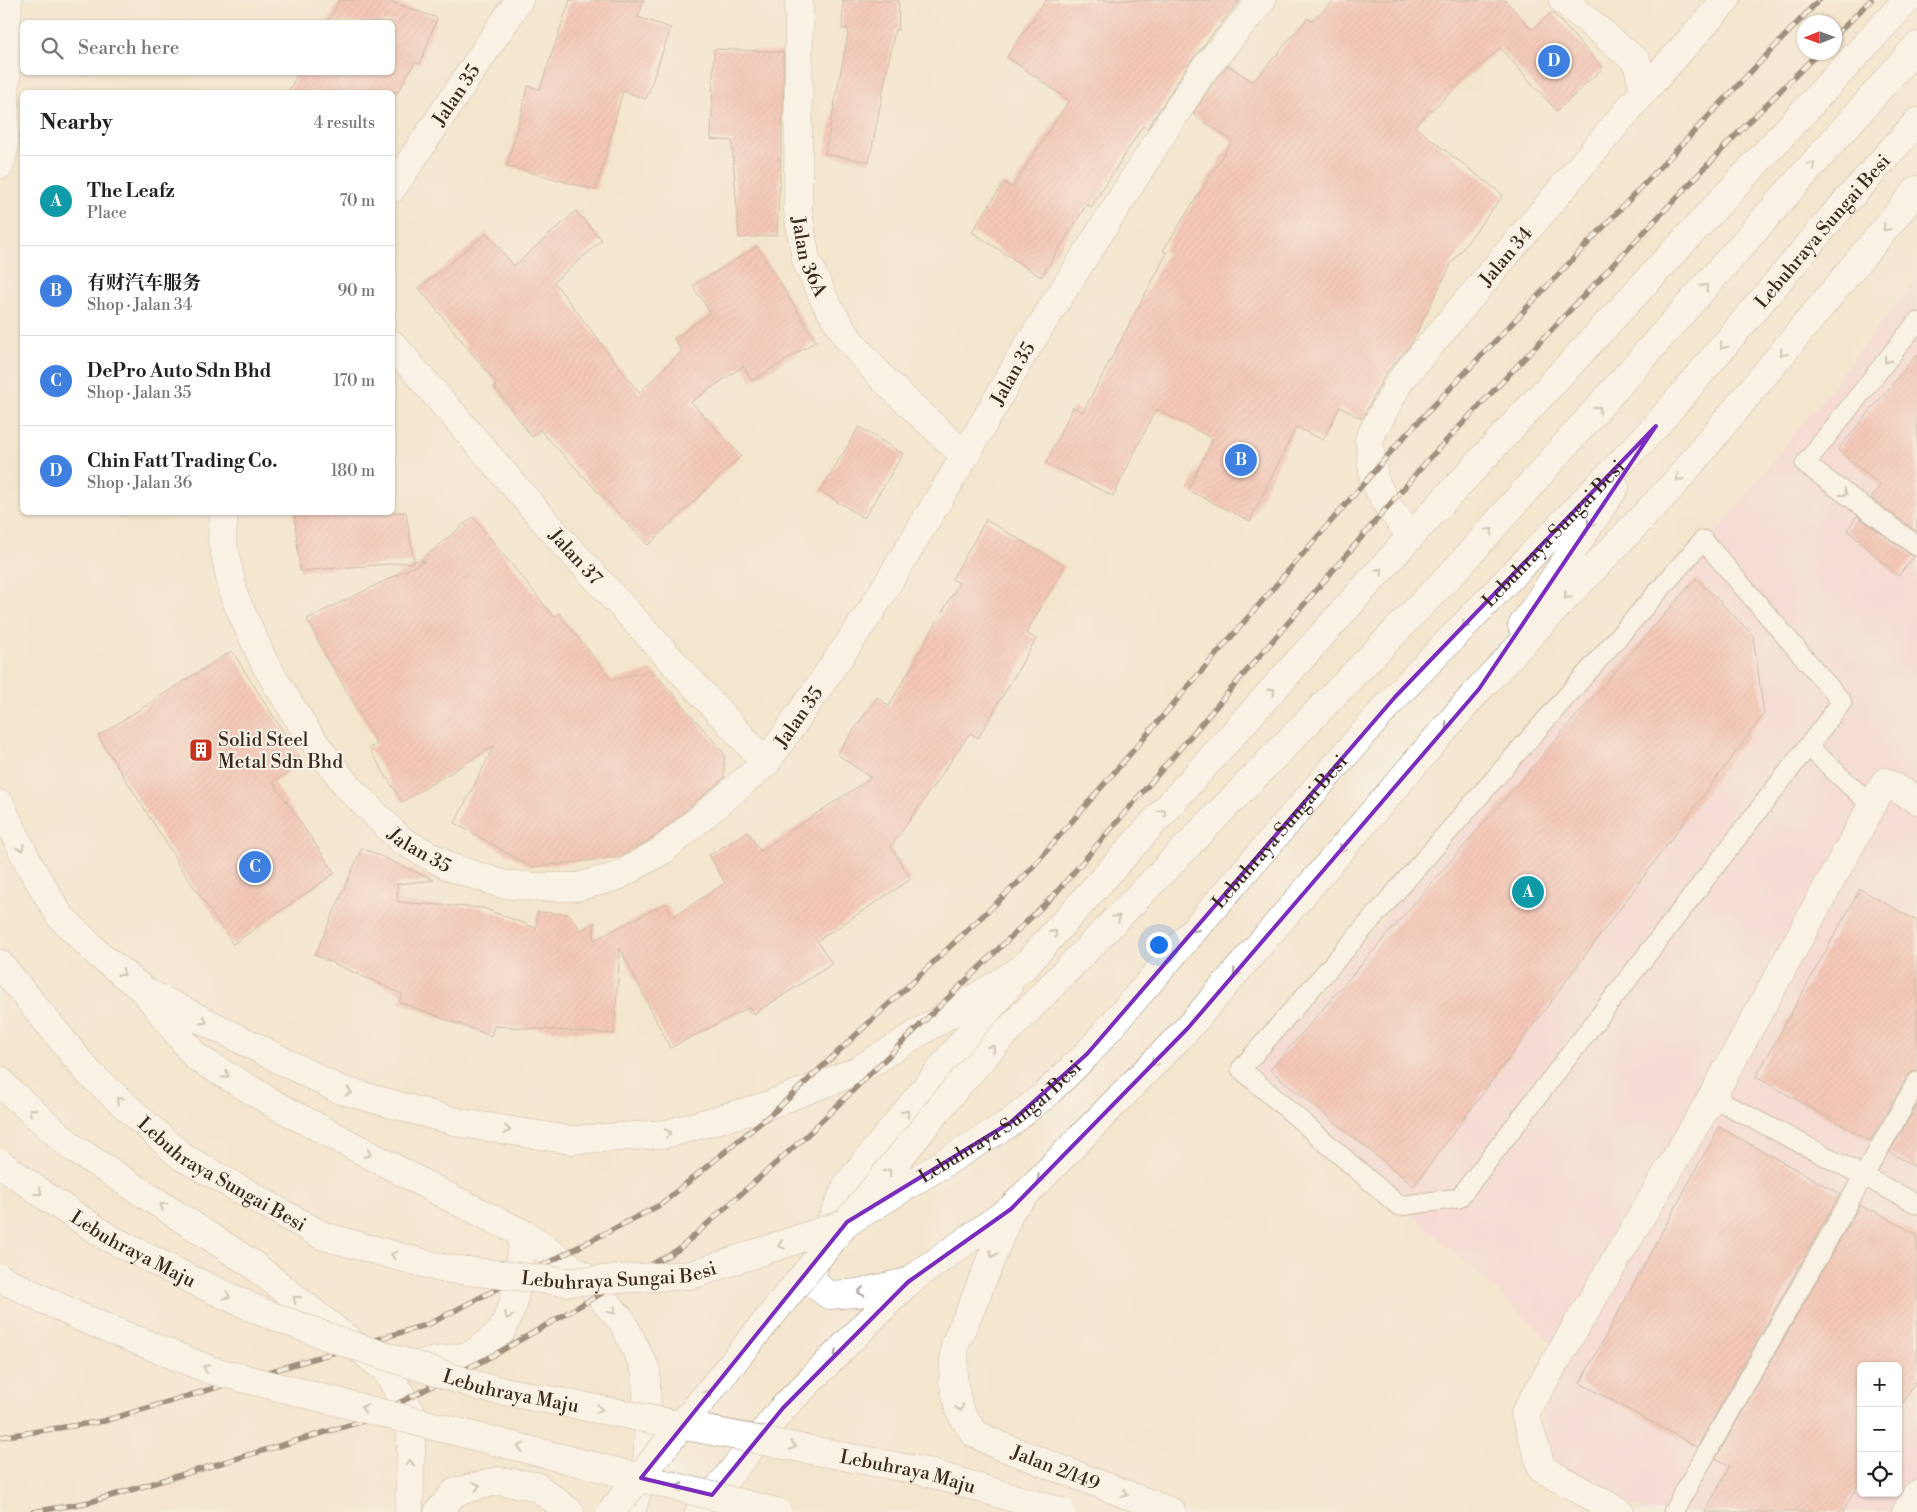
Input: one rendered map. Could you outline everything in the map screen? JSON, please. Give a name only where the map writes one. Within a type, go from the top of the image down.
[{"type":"main road","points":[[0,165],[4,148],[8,0]]},
{"type":"main road","name":"Jalan 35","points":[[395,186],[519,0]]},
{"type":"main road","name":"Jalan 36A","points":[[799,0],[798,212],[806,260],[826,303],[849,340],[882,378],[964,456]]},
{"type":"main road","name":"Jalan 35","points":[[224,515],[222,539],[234,596],[265,664],[306,731],[347,786],[401,840],[450,867],[502,884],[538,887],[577,887],[618,876],[662,850],[766,763],[870,611],[964,456],[1021,357],[1201,73],[1262,0]]},
{"type":"main road","points":[[1563,0],[1637,62],[1644,91]]},
{"type":"main road","name":"Jalan 34","points":[[1411,536],[1389,507],[1374,480],[1368,439],[1400,381],[1644,91],[1726,0]]},
{"type":"main road","points":[[908,1282],[858,1293],[829,1295],[812,1283],[815,1259],[847,1184],[1022,969],[1411,536],[1907,0]]},
{"type":"main road","points":[[610,1512],[950,1096],[989,1051],[1458,568],[1917,46]]},
{"type":"main road","name":"Lebuhraya Sungai Besi","points":[[0,964],[89,1073],[181,1156],[323,1236],[441,1268],[567,1282],[690,1275],[846,1223],[1011,1122],[1046,1094],[1087,1054],[1395,697],[1656,426],[1834,215],[1917,122]]},
{"type":"main road","points":[[699,1512],[784,1408],[908,1282],[1011,1209],[1188,1028],[1479,689],[1675,483],[1917,190]]},
{"type":"main road","name":"Jalan 37","points":[[395,347],[563,542],[766,763]]},
{"type":"main road","points":[[1479,689],[1656,426]]},
{"type":"main road","points":[[1620,1512],[1542,1469],[1525,1413],[1712,1096],[1885,782],[1917,800]]},
{"type":"main road","points":[[0,804],[30,866],[60,916],[99,955],[145,991],[338,1089],[461,1123],[571,1140],[666,1134],[762,1107],[857,1071],[1022,969]]},
{"type":"main road","points":[[145,991],[196,1057],[276,1105],[445,1195],[524,1234],[582,1275],[622,1321],[646,1370],[648,1455],[631,1512]]},
{"type":"main road","points":[[0,1080],[7,1089],[72,1147],[252,1264],[385,1369],[412,1413],[409,1512]]},
{"type":"main road","name":"Lebuhraya Maju","points":[[0,1163],[48,1198],[109,1238],[190,1279],[262,1312],[345,1343],[482,1386],[926,1472],[1061,1512]]},
{"type":"main road","name":"Jalan 2/149","points":[[1011,1209],[955,1344],[953,1380],[959,1410],[974,1433],[998,1445],[1172,1512]]},
{"type":"main road","points":[[385,1369],[472,1354],[500,1332],[513,1305],[524,1234]]},
{"type":"main road","points":[[0,1278],[82,1318],[210,1370],[777,1512]]},
{"type":"main road","points":[[438,1512],[455,1492],[497,1481],[536,1486],[570,1512]]},
{"type":"main road","points":[[1906,1512],[1917,1494]]},
{"type":"lane","points":[[1917,322],[1805,464],[1917,546]]},
{"type":"lane","points":[[1703,540],[1842,702],[1808,746],[1459,1198],[1399,1206],[1240,1069],[1703,540]]},
{"type":"lane","points":[[1808,746],[1872,806]]},
{"type":"lane","points":[[1673,1512],[1917,1082]]},
{"type":"lane","points":[[1712,1096],[1917,1204]]},
{"type":"highlighted area","points":[[1656,426],[1479,689],[1188,1028],[1011,1209],[908,1282],[783,1408],[712,1495],[641,1478],[847,1222],[1011,1122],[1087,1054],[1395,697]]},
{"type":"shaded area","points":[[1917,277],[1917,1512],[1645,1512],[1554,1463],[1541,1412],[1569,1358],[1253,1069],[1696,559]]},
{"type":"building","points":[[340,0],[386,0],[437,18],[420,64],[415,62],[398,92],[395,92],[395,90],[289,90],[297,75],[395,75],[395,20],[328,20]]},
{"type":"building","points":[[570,0],[644,0],[638,17],[671,28],[646,99],[623,91],[596,190],[507,166],[528,86],[540,89]]},
{"type":"building","points":[[843,0],[899,0],[898,30],[895,30],[869,162],[825,154],[849,29],[842,29]]},
{"type":"building","points":[[1046,0],[1240,0],[1188,65],[1147,129],[1143,126],[1091,207],[1087,204],[1041,277],[972,232],[1004,182],[1012,188],[1069,100],[1007,57]]},
{"type":"building","points":[[1335,0],[1505,0],[1532,30],[1552,12],[1603,68],[1557,111],[1500,48],[1414,126],[1503,195],[1451,264],[1411,344],[1386,373],[1362,419],[1340,407],[1323,440],[1296,427],[1250,521],[1188,490],[1213,439],[1156,409],[1113,496],[1046,463],[1073,407],[1083,412],[1167,253],[1163,251],[1232,141],[1193,114],[1214,82],[1228,65],[1253,82],[1308,18],[1312,21]]},
{"type":"building","points":[[714,49],[783,52],[783,107],[777,235],[739,238],[732,141],[711,139]]},
{"type":"building","points":[[576,211],[602,240],[554,282],[639,393],[682,351],[674,339],[710,313],[693,286],[757,246],[816,341],[752,381],[743,366],[691,402],[741,456],[648,545],[540,430],[532,437],[494,386],[497,384],[419,288],[487,233],[514,266]]},
{"type":"building","points":[[1917,354],[1917,532],[1871,498],[1880,485],[1838,450]]},
{"type":"building","points":[[859,427],[903,454],[864,518],[820,491]]},
{"type":"building","points":[[395,512],[406,512],[414,562],[300,571],[294,515],[395,515]]},
{"type":"building","points":[[1857,516],[1914,557],[1898,576],[1847,530]]},
{"type":"building","points":[[473,517],[554,617],[559,613],[612,680],[652,670],[724,753],[724,778],[654,837],[620,857],[531,867],[455,823],[494,746],[402,802],[369,748],[377,744],[331,666],[307,619],[425,561],[420,561]]},
{"type":"building","points":[[986,520],[1065,566],[1026,633],[1036,639],[978,738],[970,733],[891,847],[911,879],[817,941],[832,964],[754,1014],[750,1007],[670,1048],[620,948],[614,1034],[494,1026],[491,1036],[399,1002],[402,994],[315,955],[362,848],[434,880],[397,884],[398,902],[483,908],[536,928],[537,912],[569,914],[581,930],[595,922],[594,940],[666,903],[673,917],[725,883],[709,855],[748,832],[760,851],[871,778],[837,754],[877,697],[889,706],[959,583],[952,579]]},
{"type":"building","points":[[1696,578],[1753,635],[1764,714],[1414,1186],[1270,1070]]},
{"type":"building","name":"Solid Steel Metal Sdn Bhd","points":[[232,651],[303,763],[273,782],[335,873],[233,944],[176,861],[98,736]]},
{"type":"building","points":[[1860,889],[1917,921],[1917,1071],[1907,1076],[1870,1141],[1756,1077]]},
{"type":"building","points":[[1917,1105],[1917,1168],[1890,1152]]},
{"type":"building","points":[[1719,1127],[1840,1194],[1697,1447],[1580,1383]]},
{"type":"building","points":[[1860,1205],[1872,1212],[1873,1210],[1917,1235],[1917,1378],[1902,1405],[1902,1362],[1857,1362],[1857,1486],[1843,1512],[1705,1512],[1730,1466],[1716,1458]]},
{"type":"railway","points":[[0,1437],[104,1421],[429,1324],[660,1205],[776,1110],[1023,878],[1403,438],[1819,0]]},
{"type":"railway","points":[[1842,29],[1871,0]]},
{"type":"railway","points":[[33,1512],[90,1502],[363,1421],[494,1355],[679,1249],[804,1138],[1055,894],[1428,460],[1736,135],[1811,60]]},
{"type":"place","name":"Chin Fatt Trading Co.","points":[[1554,61]]},
{"type":"place","name":"有财汽车服务","points":[[1241,460]]},
{"type":"place","name":"Solid Steel Metal Sdn Bhd","points":[[201,750]]},
{"type":"place","name":"DePro Auto Sdn Bhd","points":[[255,867]]},
{"type":"place","name":"The Leafz","points":[[1528,892]]}]
